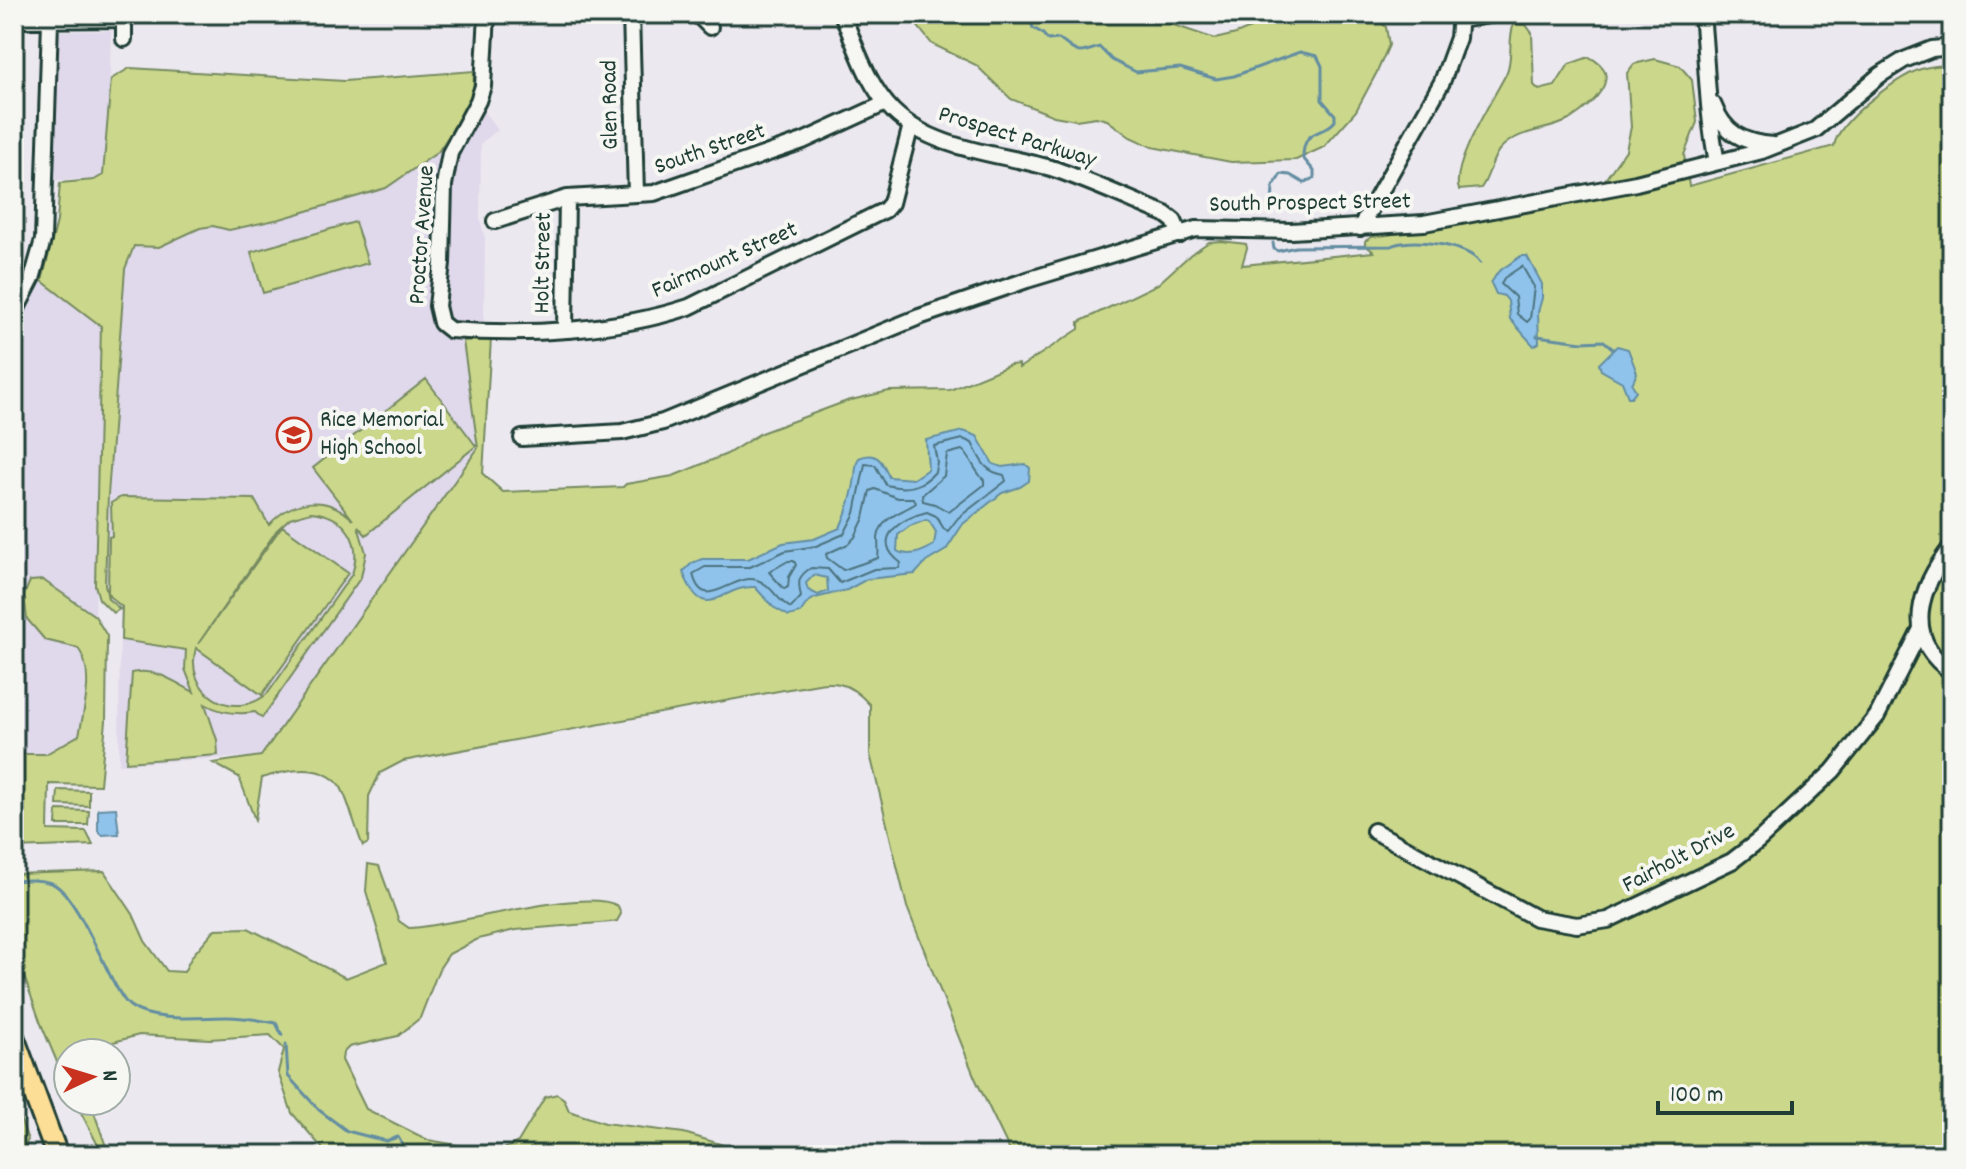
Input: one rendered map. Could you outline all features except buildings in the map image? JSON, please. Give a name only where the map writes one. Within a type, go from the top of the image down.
[{"type":"highway","points":[[14,1039],[57,1155]]},
{"type":"street","name":"Proctor Avenue","points":[[441,323],[437,306],[441,286],[447,165],[457,138],[481,94],[486,64],[487,14]]},
{"type":"street","name":"Glen Road","points":[[631,14],[636,194]]},
{"type":"street","points":[[697,14],[710,27]]},
{"type":"street","name":"Prospect Parkway","points":[[842,14],[867,71],[886,103],[911,125],[948,142],[1038,164],[1089,183],[1169,216],[1180,235]]},
{"type":"street","points":[[1360,228],[1442,82],[1454,52],[1460,17],[1495,14]]},
{"type":"street","points":[[1702,14],[1708,110],[1717,162]]},
{"type":"street","points":[[14,20],[124,16],[124,39]]},
{"type":"street","points":[[14,314],[32,279],[43,240],[50,21]]},
{"type":"street","name":"South Prospect Street","points":[[522,438],[643,428],[749,388],[919,317],[1056,271],[1205,229],[1291,231],[1424,223],[1636,183],[1717,162],[1806,135],[1824,125],[1895,64],[1922,52],[1952,47]]},
{"type":"street","points":[[1709,93],[1723,124],[1735,136],[1753,143],[1778,145]]},
{"type":"street","name":"South Street","points":[[495,221],[567,198],[654,193],[803,141],[886,103]]},
{"type":"street","name":"Fairmount Street","points":[[441,323],[450,330],[465,331],[604,328],[689,307],[885,210],[891,203],[911,125]]},
{"type":"street","name":"Holt Street","points":[[565,330],[567,198]]},
{"type":"street","points":[[1952,546],[1934,570],[1921,604],[1921,629],[1932,656],[1952,672]]},
{"type":"street","name":"Fairholt Drive","points":[[1374,831],[1529,915],[1577,925],[1608,920],[1732,861],[1780,821],[1833,771],[1877,716],[1921,629]]},
{"type":"shaded area","points":[[58,31],[111,31],[107,179],[54,180]]},
{"type":"shaded area","name":"Rice Memorial High School","points":[[473,98],[498,130],[481,143],[480,219],[485,238],[484,322],[463,341],[478,448],[261,756],[119,764],[120,609],[108,599],[106,593],[105,554],[125,269],[134,245],[159,247],[200,228],[213,226],[229,230],[280,219],[457,121]]},
{"type":"shaded area","points":[[14,251],[42,281],[101,326],[95,616],[85,658],[86,697],[79,735],[46,754],[14,754]]},
{"type":"green space","points":[[908,14],[1151,14],[1159,20],[1215,39],[1236,34],[1284,14],[1365,14],[1373,15],[1386,27],[1389,45],[1356,111],[1324,147],[1296,160],[1231,162],[1152,147],[1130,137],[1107,120],[1054,116],[1011,99],[976,65],[932,44]]},
{"type":"green space","points":[[1514,24],[1526,25],[1532,33],[1534,85],[1539,90],[1555,86],[1569,64],[1589,57],[1600,64],[1605,72],[1605,81],[1595,99],[1569,120],[1524,134],[1500,149],[1481,188],[1459,190],[1458,179],[1467,149],[1508,68]]},
{"type":"green space","points":[[1655,59],[1680,66],[1692,80],[1697,122],[1684,155],[1689,186],[1834,146],[1838,136],[1857,113],[1897,81],[1921,69],[1952,65],[1952,1155],[1012,1155],[975,1078],[907,907],[870,754],[870,705],[851,688],[842,685],[824,683],[789,689],[403,761],[380,773],[369,796],[368,843],[363,846],[342,790],[332,778],[303,770],[262,778],[255,820],[239,777],[213,763],[261,756],[478,448],[463,341],[491,338],[483,474],[503,492],[623,487],[673,476],[727,454],[761,433],[847,401],[889,391],[950,390],[1010,365],[1019,364],[1019,368],[1079,329],[1079,322],[1158,284],[1209,242],[1246,244],[1242,265],[1374,252],[1365,245],[1365,241],[1372,237],[1451,226],[1585,199],[1604,181],[1626,150],[1631,127],[1627,73],[1634,64]]},
{"type":"green space","points":[[130,68],[344,81],[474,71],[473,98],[438,152],[386,188],[280,219],[229,230],[213,226],[200,228],[159,247],[134,246],[125,269],[108,495],[105,584],[108,599],[120,609],[113,613],[99,599],[95,585],[101,326],[42,281],[57,221],[60,183],[94,180],[103,175],[111,79]]},
{"type":"green space","points":[[355,222],[368,263],[263,293],[251,252]]},
{"type":"green space","points":[[426,379],[476,446],[366,535],[358,526],[366,553],[361,577],[262,718],[255,712],[229,712],[205,704],[217,740],[218,755],[126,762],[132,673],[157,674],[194,692],[185,669],[186,650],[121,640],[122,607],[108,592],[111,503],[121,497],[254,499],[269,525],[288,509],[321,503],[343,511],[353,520],[313,468]],"holes":[[[311,512],[323,514],[342,524],[353,541],[355,562],[352,574],[268,693],[255,702],[241,705],[214,699],[197,678],[194,664],[196,648],[262,695],[348,573],[282,526],[198,644],[277,530],[290,518]]]},
{"type":"green space","points":[[43,580],[95,616],[107,636],[106,721],[100,785],[49,784],[48,830],[86,831],[93,845],[14,848],[14,754],[46,754],[79,735],[87,691],[86,668],[78,648],[45,640],[27,619],[24,595],[30,581]]},
{"type":"green space","points":[[58,790],[89,791],[89,806],[57,805]]},
{"type":"green space","points":[[57,810],[89,811],[88,825],[56,825]]},
{"type":"green space","points":[[368,864],[379,866],[399,921],[409,928],[578,901],[602,901],[618,906],[621,914],[617,921],[611,922],[515,930],[478,939],[449,954],[439,969],[420,1018],[398,1036],[349,1047],[343,1053],[342,1060],[366,1109],[428,1140],[498,1152],[518,1142],[545,1097],[557,1094],[564,1099],[569,1111],[605,1123],[684,1133],[756,1155],[328,1155],[292,1113],[278,1072],[284,1049],[270,1035],[210,1039],[139,1035],[52,1037],[52,1050],[14,948],[14,874],[104,871],[133,914],[145,941],[167,971],[184,972],[192,956],[215,929],[248,928],[346,978],[387,962],[366,891]]},
{"type":"green space","points":[[14,1102],[28,1140],[20,1155],[14,1155]]},
{"type":"green space","points":[[83,1117],[96,1117],[109,1155],[103,1155]]},
{"type":"water","points":[[1521,256],[1527,256],[1542,284],[1538,312],[1539,343],[1534,346],[1510,319],[1508,301],[1496,294],[1491,283],[1498,272]]},
{"type":"water","points":[[1617,346],[1628,349],[1637,373],[1632,384],[1636,391],[1631,397],[1628,397],[1622,382],[1601,370],[1599,364]]},
{"type":"water","points":[[963,431],[977,436],[993,464],[1002,467],[1025,464],[1030,468],[1029,481],[1002,493],[963,524],[946,550],[926,562],[915,574],[867,579],[847,590],[815,598],[800,613],[789,616],[773,607],[755,587],[706,601],[691,589],[683,572],[692,563],[702,559],[748,559],[783,543],[814,539],[840,528],[859,458],[875,457],[882,462],[889,477],[913,479],[928,469],[926,440]],"holes":[[[926,520],[936,532],[934,545],[916,553],[897,551],[898,535]],[[814,575],[827,578],[828,591],[818,595],[808,590],[806,583]]]},
{"type":"water","points":[[116,808],[119,834],[102,835],[98,831],[98,809]]},
{"type":"waterway","points":[[1029,14],[1033,28],[1048,40],[1059,39],[1078,52],[1099,47],[1112,60],[1136,72],[1180,68],[1216,79],[1234,76],[1300,52],[1317,56],[1322,66],[1322,100],[1335,115],[1335,121],[1306,141],[1303,158],[1314,171],[1314,178],[1304,183],[1281,174],[1273,187],[1272,206]]},
{"type":"waterway","points":[[1273,243],[1278,251],[1296,247],[1391,246],[1423,242],[1464,251],[1480,263]]},
{"type":"waterway","points":[[1537,336],[1582,342],[1604,341],[1613,349]]},
{"type":"waterway","points":[[14,881],[42,881],[59,888],[77,911],[118,991],[130,1006],[164,1017],[233,1017],[276,1023],[282,1035]]},
{"type":"waterway","points":[[286,1044],[288,1076],[319,1110],[347,1131],[386,1141],[398,1137],[406,1151],[418,1155]]},
{"type":"place","name":"Rice Memorial High School","points":[[294,435]]}]
